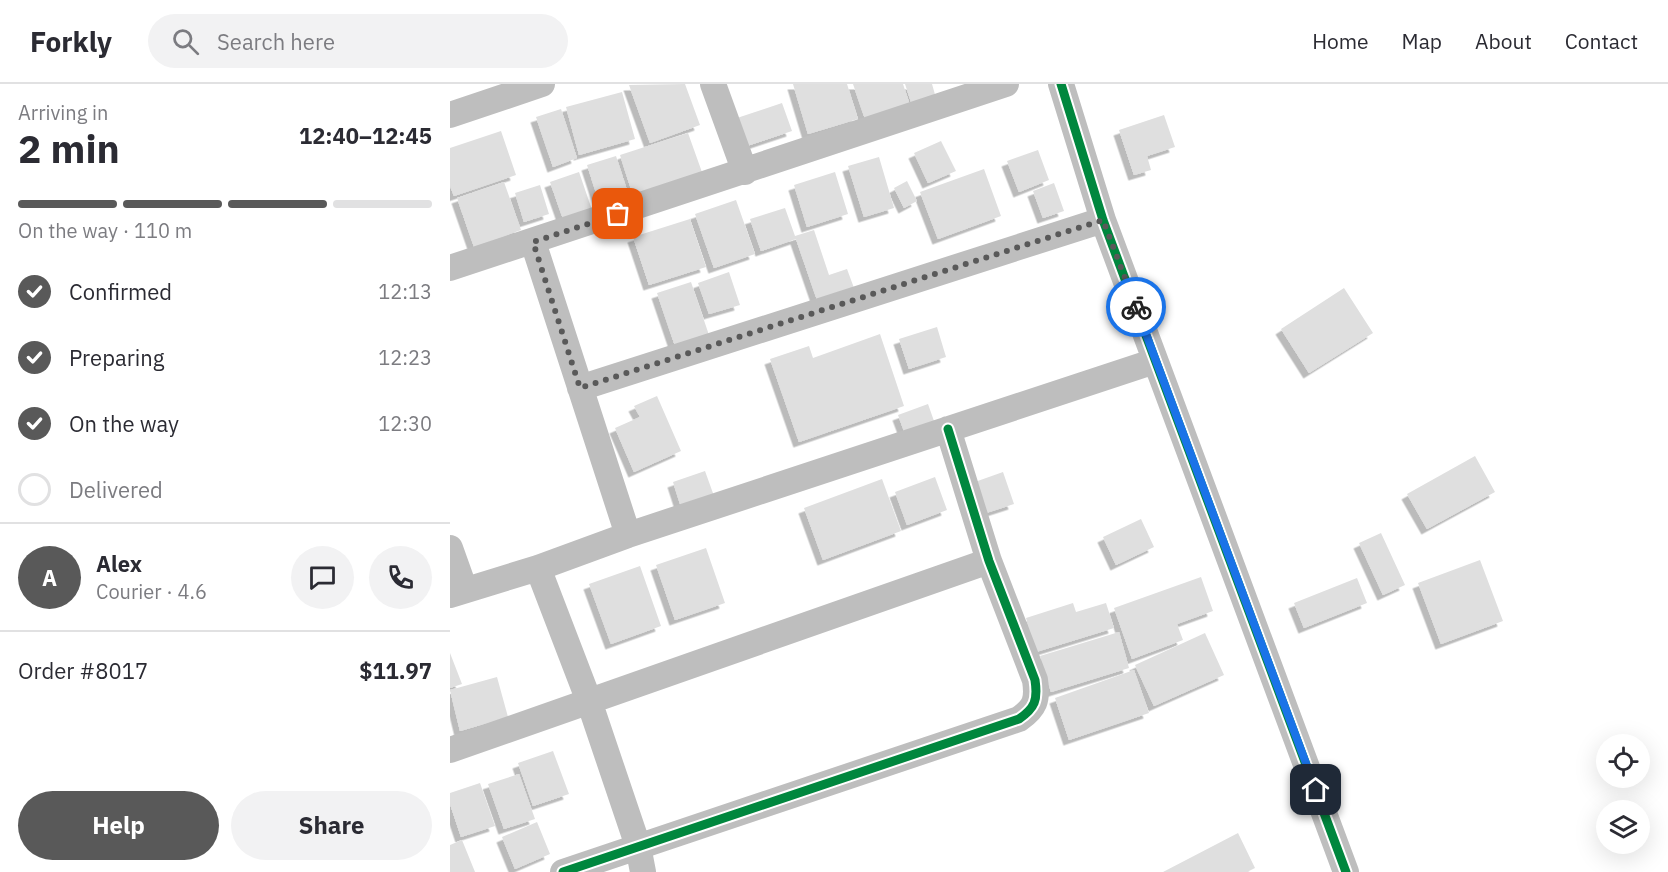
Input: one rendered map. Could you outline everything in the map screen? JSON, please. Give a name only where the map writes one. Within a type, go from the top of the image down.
[{"type":"street","points":[[450,115],[542,84]]},
{"type":"street","points":[[713,84],[745,172]]},
{"type":"street","points":[[450,268],[1006,84]]},
{"type":"street","points":[[1061,84],[1103,220],[1346,872]]},
{"type":"street","points":[[580,388],[1103,220]]},
{"type":"street","points":[[533,242],[628,535]]},
{"type":"street","points":[[450,548],[458,592],[538,568],[628,535],[1155,361]]},
{"type":"street","points":[[563,872],[1019,719],[1032,709],[1038,696],[1035,681],[989,561],[948,429]]},
{"type":"street","points":[[450,750],[989,561]]},
{"type":"street","points":[[538,568],[589,701],[638,846],[643,872]]},
{"type":"building","points":[[685,84],[700,125],[650,143],[629,85]]},
{"type":"building","points":[[793,84],[847,84],[858,119],[808,134]]},
{"type":"building","points":[[853,84],[903,84],[911,108],[866,122]]},
{"type":"building","points":[[905,84],[932,84],[936,98],[912,105]]},
{"type":"building","points":[[622,92],[635,139],[579,155],[566,107]]},
{"type":"building","points":[[782,103],[792,131],[747,146],[737,118]]},
{"type":"building","points":[[561,109],[577,158],[553,167],[536,117]]},
{"type":"building","points":[[1164,115],[1175,147],[1147,156],[1151,170],[1134,175],[1119,130]]},
{"type":"building","points":[[501,131],[516,175],[454,196],[450,186],[450,148]]},
{"type":"building","points":[[688,133],[703,175],[636,205],[620,155]]},
{"type":"building","points":[[941,141],[956,171],[928,183],[914,153]]},
{"type":"building","points":[[1038,150],[1049,180],[1019,192],[1007,161]]},
{"type":"building","points":[[616,156],[628,193],[599,202],[587,165]]},
{"type":"building","points":[[879,157],[894,208],[864,217],[848,166]]},
{"type":"building","points":[[984,169],[1001,216],[938,239],[920,192]]},
{"type":"building","points":[[579,172],[592,210],[563,219],[550,182]]},
{"type":"building","points":[[835,172],[848,214],[807,227],[794,185]]},
{"type":"building","points":[[907,181],[917,201],[904,208],[894,188]]},
{"type":"building","points":[[504,182],[521,230],[474,247],[457,198]]},
{"type":"building","points":[[1054,183],[1064,211],[1043,218],[1033,191]]},
{"type":"building","points":[[540,185],[549,214],[524,222],[515,193]]},
{"type":"building","points":[[736,200],[755,254],[714,268],[695,214]]},
{"type":"building","points":[[785,208],[795,236],[814,230],[829,275],[847,269],[854,288],[817,300],[796,239],[761,251],[750,219]]},
{"type":"building","points":[[690,219],[706,267],[649,285],[633,237]]},
{"type":"building","points":[[729,272],[740,305],[709,314],[698,283]]},
{"type":"building","points":[[691,282],[710,338],[676,349],[657,293]]},
{"type":"building","points":[[1344,288],[1373,333],[1309,373],[1281,329]]},
{"type":"building","points":[[937,327],[946,357],[909,369],[899,339]]},
{"type":"building","points":[[880,334],[904,406],[799,442],[770,359],[809,346],[813,358]]},
{"type":"building","points":[[657,396],[681,451],[634,472],[615,428],[640,417],[634,406]]},
{"type":"building","points":[[928,404],[934,421],[904,431],[898,415]]},
{"type":"building","points":[[1475,456],[1495,492],[1427,529],[1407,494]]},
{"type":"building","points":[[705,471],[714,496],[681,507],[673,482]]},
{"type":"building","points":[[1003,472],[1014,504],[983,514],[972,483]]},
{"type":"building","points":[[935,477],[947,510],[907,525],[895,492]]},
{"type":"building","points":[[882,479],[901,531],[823,560],[804,508]]},
{"type":"building","points":[[1141,519],[1154,547],[1116,565],[1103,537]]},
{"type":"building","points":[[1381,533],[1405,585],[1383,595],[1359,543]]},
{"type":"building","points":[[706,548],[725,603],[675,620],[656,565]]},
{"type":"building","points":[[1480,560],[1503,621],[1441,644],[1418,583]]},
{"type":"building","points":[[640,566],[661,626],[611,644],[589,584]]},
{"type":"building","points":[[1201,577],[1213,611],[1177,624],[1183,640],[1132,659],[1114,608]]},
{"type":"building","points":[[1357,578],[1367,603],[1304,628],[1294,603]]},
{"type":"building","points":[[1073,603],[1076,612],[1106,603],[1114,628],[1036,652],[1026,618]]},
{"type":"building","points":[[1119,632],[1129,668],[1051,692],[1040,656]]},
{"type":"building","points":[[1205,633],[1224,675],[1154,706],[1135,665]]},
{"type":"building","points":[[450,653],[462,684],[450,688]]},
{"type":"building","points":[[1134,670],[1149,713],[1069,740],[1055,698]]},
{"type":"building","points":[[497,677],[508,717],[460,731],[450,690]]},
{"type":"building","points":[[553,751],[569,794],[533,806],[518,763]]},
{"type":"building","points":[[519,774],[535,819],[504,829],[488,784]]},
{"type":"building","points":[[480,783],[495,826],[461,837],[450,804],[450,793]]},
{"type":"building","points":[[537,822],[550,854],[515,869],[502,837]]},
{"type":"building","points":[[1238,833],[1255,868],[1247,872],[1163,872]]},
{"type":"building","points":[[462,840],[475,872],[450,872],[450,845]]},
{"type":"cycle path","points":[[1061,84],[1103,220],[1346,872]]},
{"type":"cycle path","points":[[563,872],[1019,719],[1029,711],[1036,693],[1035,680],[989,561],[948,429]]},
{"type":"way so far","points":[[618,214],[533,242],[580,388],[1103,220],[1136,307]]},
{"type":"route","points":[[1136,307],[1316,790]]}]
